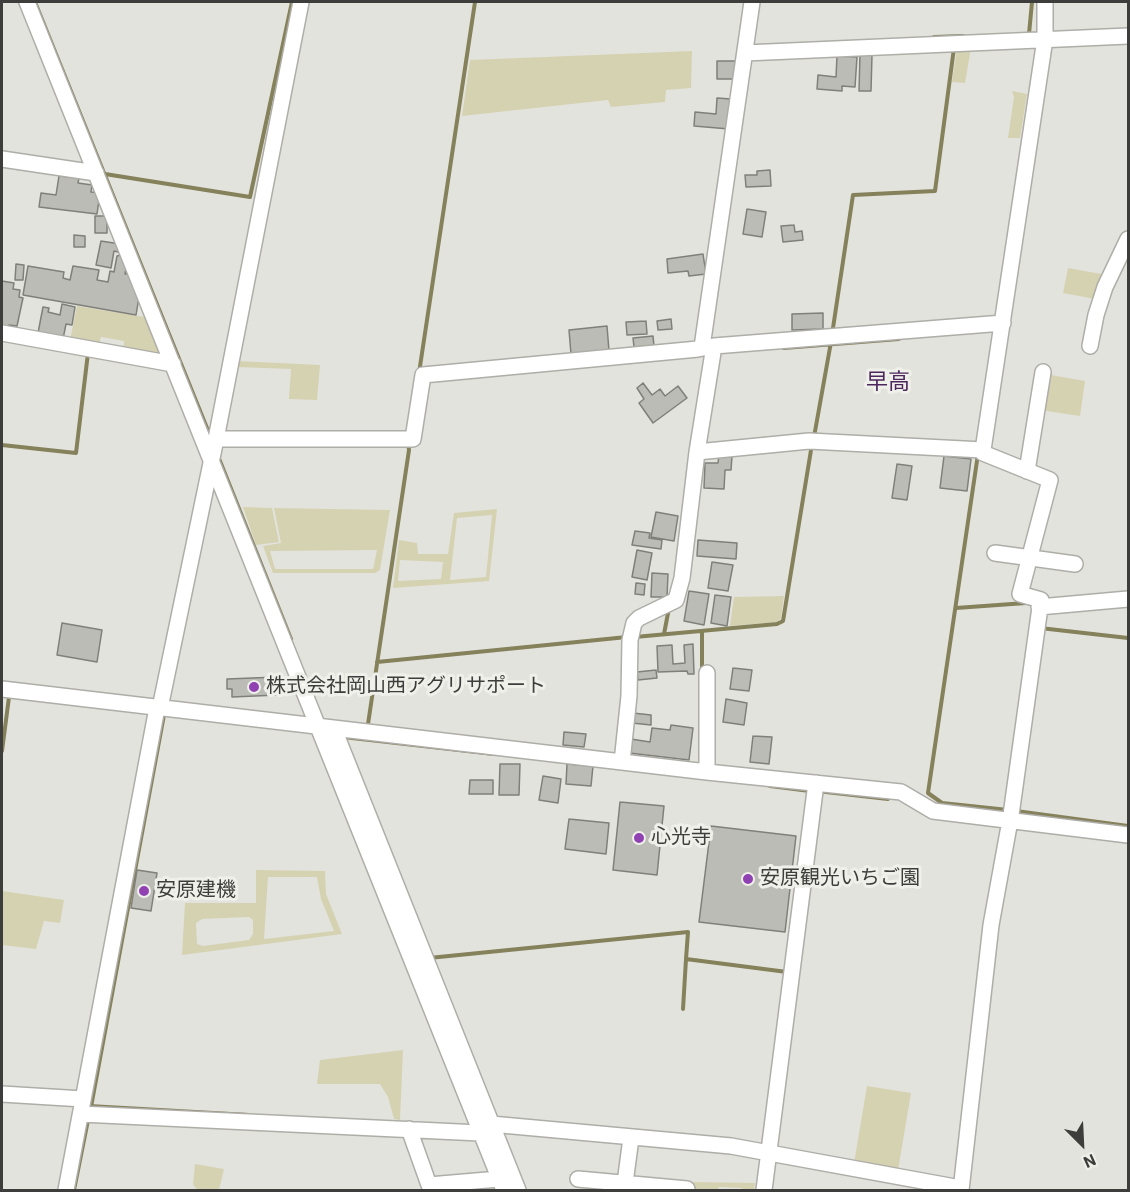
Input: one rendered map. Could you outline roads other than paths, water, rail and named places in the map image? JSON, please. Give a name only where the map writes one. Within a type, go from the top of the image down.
[{"type":"street","points":[[27,2],[173,364],[214,448],[316,726],[486,1125],[518,1191]]},
{"type":"street","points":[[66,1191],[157,711],[214,448],[302,2]]},
{"type":"street","points":[[622,762],[634,623],[639,618],[676,600],[682,578],[707,346],[749,53],[752,2]]},
{"type":"street","points":[[980,450],[1042,37],[1045,2]]},
{"type":"street","points":[[749,53],[1042,37],[1128,36]]},
{"type":"street","points":[[2,159],[96,173]]},
{"type":"street","points":[[1090,346],[1096,315],[1105,287],[1128,239]]},
{"type":"street","points":[[214,448],[413,439],[423,375],[698,349],[707,346],[998,323]]},
{"type":"street","points":[[2,333],[173,364]]},
{"type":"street","points":[[1027,471],[1042,372]]},
{"type":"street","points":[[2,1094],[82,1106],[409,1129],[486,1125],[731,1146],[959,1189],[991,925],[1011,814],[1041,600],[1020,594],[1050,480],[980,450],[813,441],[697,452]]},
{"type":"street","points":[[995,553],[1075,564]]},
{"type":"street","points":[[1039,607],[1128,599]]},
{"type":"street","points":[[706,673],[707,772]]},
{"type":"street","points":[[2,689],[157,711],[316,726],[707,772],[816,788],[901,792],[933,811],[1011,814],[1128,835]]},
{"type":"street","points":[[334,729],[424,958],[486,1125],[502,1185],[429,1185],[409,1129]]},
{"type":"street","points":[[764,1191],[766,1153],[816,788]]},
{"type":"street","points":[[626,1183],[631,1138]]},
{"type":"street","points":[[578,1179],[687,1189]]},
{"type":"waterway","points":[[35,2],[211,438]]},
{"type":"waterway","points":[[105,174],[250,197],[292,2]]},
{"type":"waterway","points":[[419,373],[475,2]]},
{"type":"waterway","points":[[1029,34],[1032,2]]},
{"type":"waterway","points":[[934,37],[963,36]]},
{"type":"waterway","points":[[833,328],[853,195],[935,191],[954,48]]},
{"type":"waterway","points":[[784,348],[899,339]]},
{"type":"waterway","points":[[814,437],[831,342]]},
{"type":"waterway","points":[[2,445],[76,453],[88,353]]},
{"type":"waterway","points":[[368,724],[409,450],[408,443]]},
{"type":"waterway","points":[[635,637],[777,624],[783,621],[812,444]]},
{"type":"waterway","points":[[978,454],[928,793],[942,803],[1008,810]]},
{"type":"waterway","points":[[218,456],[291,639]]},
{"type":"waterway","points":[[956,608],[1026,603]]},
{"type":"waterway","points":[[664,634],[669,608]]},
{"type":"waterway","points":[[1040,628],[1128,638]]},
{"type":"waterway","points":[[702,632],[702,672]]},
{"type":"waterway","points":[[377,662],[627,637]]},
{"type":"waterway","points":[[2,751],[9,697]]},
{"type":"waterway","points":[[91,1107],[164,715]]},
{"type":"waterway","points":[[343,737],[494,754]]},
{"type":"waterway","points":[[770,786],[810,791]]},
{"type":"waterway","points":[[817,791],[888,799]]},
{"type":"waterway","points":[[1016,811],[1128,826]]},
{"type":"waterway","points":[[429,958],[688,932],[686,959],[787,972]]},
{"type":"waterway","points":[[683,1009],[686,959]]},
{"type":"waterway","points":[[89,1106],[249,1115]]},
{"type":"waterway","points":[[74,1190],[88,1120]]},
{"type":"place","name":"株式会社岡山西アグリサポート","points":[[254,687]]},
{"type":"place","name":"心光寺","points":[[639,838]]},
{"type":"place","name":"安原観光いちご園","points":[[748,879]]},
{"type":"place","name":"安原建機","points":[[144,891]]},
{"type":"district","name":"早高","points":[[888,383]]}]
